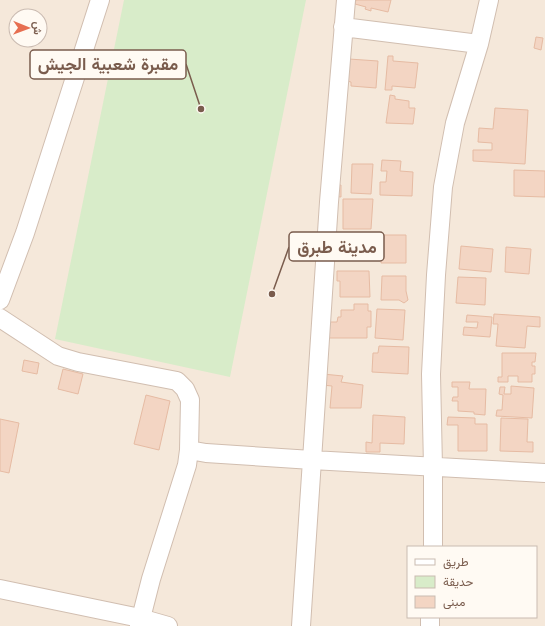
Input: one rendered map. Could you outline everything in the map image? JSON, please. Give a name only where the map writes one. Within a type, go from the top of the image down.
[{"type":"street","points":[[1,295],[27,226],[100,0]]},
{"type":"street","points":[[301,626],[329,202],[346,0]]},
{"type":"street","points":[[432,546],[433,467],[431,374],[436,275],[444,187],[455,123],[479,44],[489,0]]},
{"type":"street","points":[[343,27],[479,44]]},
{"type":"street","points":[[0,318],[58,356],[78,362],[178,381],[185,389],[190,400],[189,450],[187,465],[139,622]]},
{"type":"street","points":[[189,450],[206,453],[312,460],[545,473]]},
{"type":"street","points":[[0,589],[139,622],[168,626]]},
{"type":"shaded area","points":[[0,0],[545,0],[545,626],[0,626]]},
{"type":"green space","points":[[124,0],[306,0],[230,377],[55,339]]},
{"type":"building","points":[[356,0],[391,0],[388,12],[371,8],[371,11],[365,9],[366,7],[355,4]]},
{"type":"building","points":[[536,37],[543,38],[541,50],[534,48]]},
{"type":"building","points":[[388,56],[393,56],[393,61],[418,63],[415,88],[392,86],[392,90],[385,90]]},
{"type":"building","points":[[349,59],[378,61],[376,88],[351,86],[351,82],[347,81]]},
{"type":"building","points":[[390,95],[395,96],[395,99],[409,101],[409,108],[415,108],[413,124],[386,123]]},
{"type":"building","points":[[495,108],[528,110],[525,164],[473,161],[473,150],[492,150],[492,143],[478,142],[479,128],[493,129]]},
{"type":"building","points":[[382,160],[401,161],[400,171],[413,172],[412,196],[380,195],[380,182],[386,182],[387,171],[381,171]]},
{"type":"building","points":[[352,164],[373,164],[371,194],[351,193]]},
{"type":"building","points":[[514,170],[545,171],[545,197],[514,196]]},
{"type":"building","points":[[333,185],[341,185],[341,197],[333,196]]},
{"type":"building","points":[[343,199],[373,199],[371,229],[343,229]]},
{"type":"building","points":[[381,235],[406,235],[406,263],[381,263],[381,256],[378,256],[378,244],[381,244]]},
{"type":"building","points":[[461,246],[493,249],[491,272],[459,269]]},
{"type":"building","points":[[506,247],[531,249],[529,274],[505,272]]},
{"type":"building","points":[[337,271],[369,271],[370,297],[340,297],[340,281],[337,281]]},
{"type":"building","points":[[382,276],[406,276],[406,291],[408,300],[404,303],[399,300],[381,300]]},
{"type":"building","points":[[458,277],[486,278],[485,305],[456,303]]},
{"type":"building","points":[[354,304],[368,304],[368,311],[371,311],[371,327],[367,327],[367,338],[327,338],[327,322],[337,322],[338,317],[341,317],[341,310],[354,310]]},
{"type":"building","points":[[377,309],[405,310],[403,340],[375,338]]},
{"type":"building","points":[[494,314],[540,317],[540,327],[527,326],[525,348],[496,346],[498,324],[493,324]]},
{"type":"building","points":[[467,315],[492,317],[490,337],[463,335],[464,327],[477,328],[478,322],[466,322]]},
{"type":"building","points":[[379,346],[409,347],[408,374],[372,372],[373,353],[378,353]]},
{"type":"building","points":[[502,353],[536,353],[535,362],[532,362],[532,366],[535,366],[535,374],[532,374],[532,382],[518,382],[518,376],[508,376],[508,382],[498,382],[498,377],[502,377]]},
{"type":"building","points":[[24,360],[39,363],[37,374],[22,371]]},
{"type":"building","points":[[63,369],[83,374],[78,394],[58,389]]},
{"type":"building","points":[[323,374],[343,376],[341,382],[363,385],[361,408],[330,408],[332,386],[322,385]]},
{"type":"building","points":[[452,382],[470,382],[469,389],[486,389],[485,415],[474,414],[474,412],[458,411],[458,401],[452,401],[453,397],[458,397],[458,387],[452,387]]},
{"type":"building","points":[[511,386],[534,388],[532,418],[496,416],[497,410],[502,410],[503,395],[499,394],[500,387],[505,387],[504,394],[511,394]]},
{"type":"building","points":[[146,395],[170,401],[159,450],[134,444]]},
{"type":"building","points":[[373,415],[405,417],[404,444],[380,443],[380,452],[366,452],[366,442],[372,443]]},
{"type":"building","points":[[448,417],[475,418],[475,424],[487,424],[487,451],[458,451],[458,425],[447,425]]},
{"type":"building","points":[[501,418],[528,419],[527,442],[533,442],[533,452],[500,451]]},
{"type":"building","points":[[0,419],[19,423],[9,473],[0,471]]},
{"type":"place","name":"مقبرة شعبية الجيش","points":[[201,109]]},
{"type":"place","name":"مدينة طبرق","points":[[272,294]]}]
